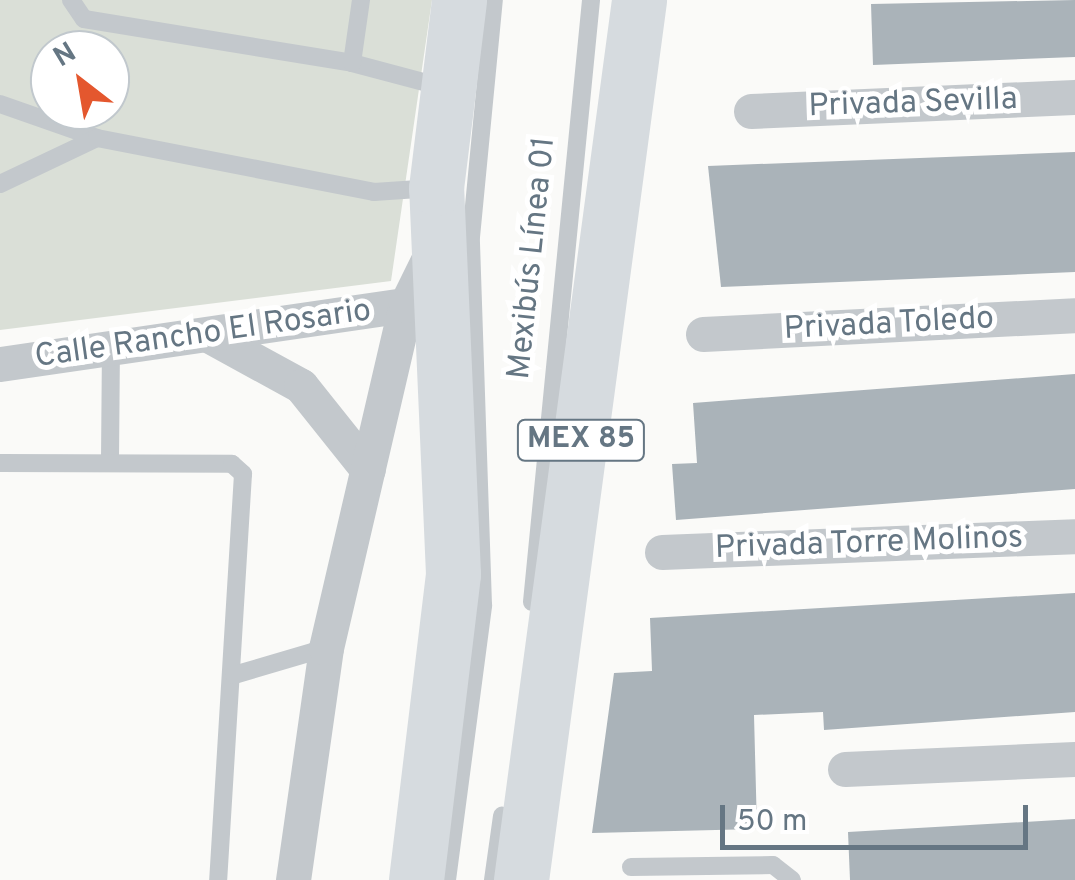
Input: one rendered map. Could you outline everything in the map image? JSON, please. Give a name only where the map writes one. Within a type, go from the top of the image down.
[{"type":"main road","points":[[416,880],[453,574],[436,188],[460,0]]},
{"type":"main road","name":"MEX 85","points":[[521,880],[639,0]]},
{"type":"main road","points":[[610,228],[642,130],[665,0]]},
{"type":"street","name":"Privada Sevilla","points":[[751,111],[1075,97]]},
{"type":"street","points":[[293,880],[326,648],[406,304],[437,242]]},
{"type":"street","name":"Calle Rancho El Rosario","points":[[0,364],[406,304]]},
{"type":"street","name":"Privada Toledo","points":[[703,334],[1075,315]]},
{"type":"street","points":[[208,335],[301,386],[368,470]]},
{"type":"street","name":"Privada Torre Molinos","points":[[662,552],[1075,536]]},
{"type":"street","points":[[844,769],[1075,759]]},
{"type":"lane","points":[[71,0],[84,20],[352,63],[447,88]]},
{"type":"lane","points":[[352,63],[360,0]]},
{"type":"lane","name":"Mexibús Línea 01","points":[[447,880],[483,604],[470,237],[494,0]]},
{"type":"lane","name":"Mexibús Línea 01","points":[[528,624],[591,0]]},
{"type":"lane","points":[[0,104],[97,138],[374,192],[436,188]]},
{"type":"lane","points":[[0,184],[97,138]]},
{"type":"lane","points":[[110,459],[111,350]]},
{"type":"lane","points":[[0,463],[110,459],[232,464],[243,474],[234,675],[218,880]]},
{"type":"lane","points":[[234,675],[326,648]]},
{"type":"lane","points":[[493,880],[504,802]]},
{"type":"lane","points":[[631,867],[773,865],[792,880]]},
{"type":"shaded area","points":[[0,0],[432,0],[391,281],[0,330]]},
{"type":"building","points":[[1075,0],[1075,57],[873,65],[871,4]]},
{"type":"building","points":[[1075,152],[1075,272],[721,287],[708,166]]},
{"type":"building","points":[[1075,374],[1075,489],[676,520],[672,464],[697,463],[693,403]]},
{"type":"building","points":[[1075,593],[1075,712],[824,730],[823,712],[754,715],[757,829],[592,833],[614,673],[652,671],[650,618]]},
{"type":"building","points":[[1075,819],[1075,880],[850,880],[848,832]]}]
